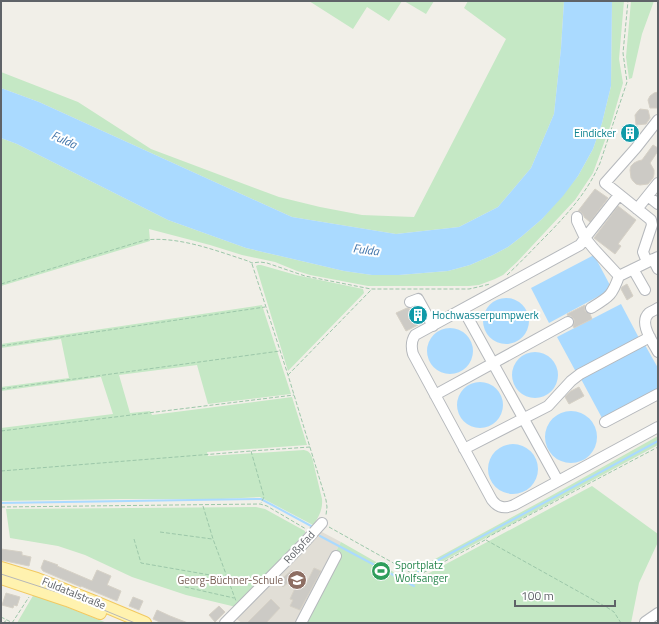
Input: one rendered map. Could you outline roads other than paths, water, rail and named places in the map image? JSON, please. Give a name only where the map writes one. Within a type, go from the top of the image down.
[{"type":"main road","name":"Fuldatalstraße","points":[[1,568],[44,582],[145,623]]},
{"type":"main road","name":"Fuldatalstraße","points":[[1,578],[67,600],[124,623]]},
{"type":"street","points":[[658,120],[605,183],[651,220],[652,225],[643,252],[653,260],[658,269]]},
{"type":"street","points":[[637,209],[658,183]]},
{"type":"street","points":[[619,194],[580,245],[416,335],[412,340],[411,349],[434,395],[492,500],[499,507],[505,508],[510,506],[658,427]]},
{"type":"street","points":[[648,196],[658,204]]},
{"type":"street","points":[[577,217],[577,221],[585,238],[619,276]]},
{"type":"street","points":[[591,308],[607,298],[615,288],[619,276],[653,260]]},
{"type":"street","points":[[633,269],[644,290]]},
{"type":"street","points":[[410,302],[418,299],[433,326]]},
{"type":"street","points":[[658,308],[650,313],[646,319],[645,326],[658,352]]},
{"type":"street","points":[[463,309],[558,481]]},
{"type":"street","points":[[434,395],[568,322]]},
{"type":"street","points":[[464,449],[548,406],[571,381],[580,374],[650,337]]},
{"type":"street","points":[[605,422],[658,394]]},
{"type":"street","name":"Roßpfad","points":[[225,623],[322,523]]},
{"type":"street","points":[[301,623],[336,556]]},
{"type":"street","points":[[645,623],[658,613]]},
{"type":"water","name":"Fulda","points":[[564,1],[612,1],[611,86],[602,123],[593,149],[578,176],[563,196],[542,219],[521,237],[508,247],[493,255],[470,265],[448,271],[399,275],[372,275],[344,271],[246,248],[168,220],[17,144],[1,138],[1,88],[39,102],[292,217],[396,234],[459,227],[498,207],[531,168],[554,114]]},
{"type":"water","points":[[594,255],[612,289],[549,323],[531,288]]},
{"type":"water","points":[[501,298],[511,298],[519,302],[525,308],[529,316],[529,326],[525,334],[519,340],[511,344],[501,344],[493,340],[487,334],[483,326],[483,316],[487,308],[493,302]]},
{"type":"water","points":[[621,304],[639,338],[576,372],[557,337]]},
{"type":"water","points":[[445,328],[455,328],[463,332],[469,338],[473,346],[473,356],[469,364],[463,370],[455,374],[445,374],[437,370],[431,364],[427,356],[427,346],[431,338],[437,332]]},
{"type":"water","points":[[645,345],[658,368],[658,388],[602,418],[581,379]]},
{"type":"water","points":[[530,352],[540,352],[548,356],[554,362],[558,370],[558,380],[554,388],[548,394],[540,398],[530,398],[522,394],[516,388],[512,380],[512,370],[516,362],[522,356]]},
{"type":"water","points":[[475,382],[485,382],[493,386],[499,392],[503,400],[503,410],[499,418],[493,424],[485,428],[475,428],[467,424],[461,418],[457,410],[457,400],[461,392],[467,386]]},
{"type":"water","points":[[566,411],[576,411],[586,415],[593,422],[597,432],[597,442],[593,452],[586,459],[576,463],[566,463],[556,459],[549,452],[545,442],[545,432],[549,422],[556,415]]},
{"type":"water","points":[[518,444],[523,445],[531,451],[537,459],[537,479],[531,487],[523,493],[508,494],[503,493],[495,487],[489,479],[488,464],[489,459],[495,451],[503,445]]},
{"type":"waterway","points":[[418,571],[658,441]]},
{"type":"waterway","points":[[1,503],[261,499],[313,527]]},
{"type":"waterway","points":[[320,536],[414,586]]},
{"type":"waterway","points":[[406,582],[412,578]]},
{"type":"tram line","points":[[1,574],[75,598],[135,623]]},
{"type":"place","name":"Eindicker","points":[[630,133]]},
{"type":"place","name":"Hochwasserpumpwerk","points":[[418,315]]},
{"type":"place","name":"Sportplatz Wolfsanger","points":[[381,571]]},
{"type":"place","name":"Georg-Büchner-Schule","points":[[297,580]]}]
